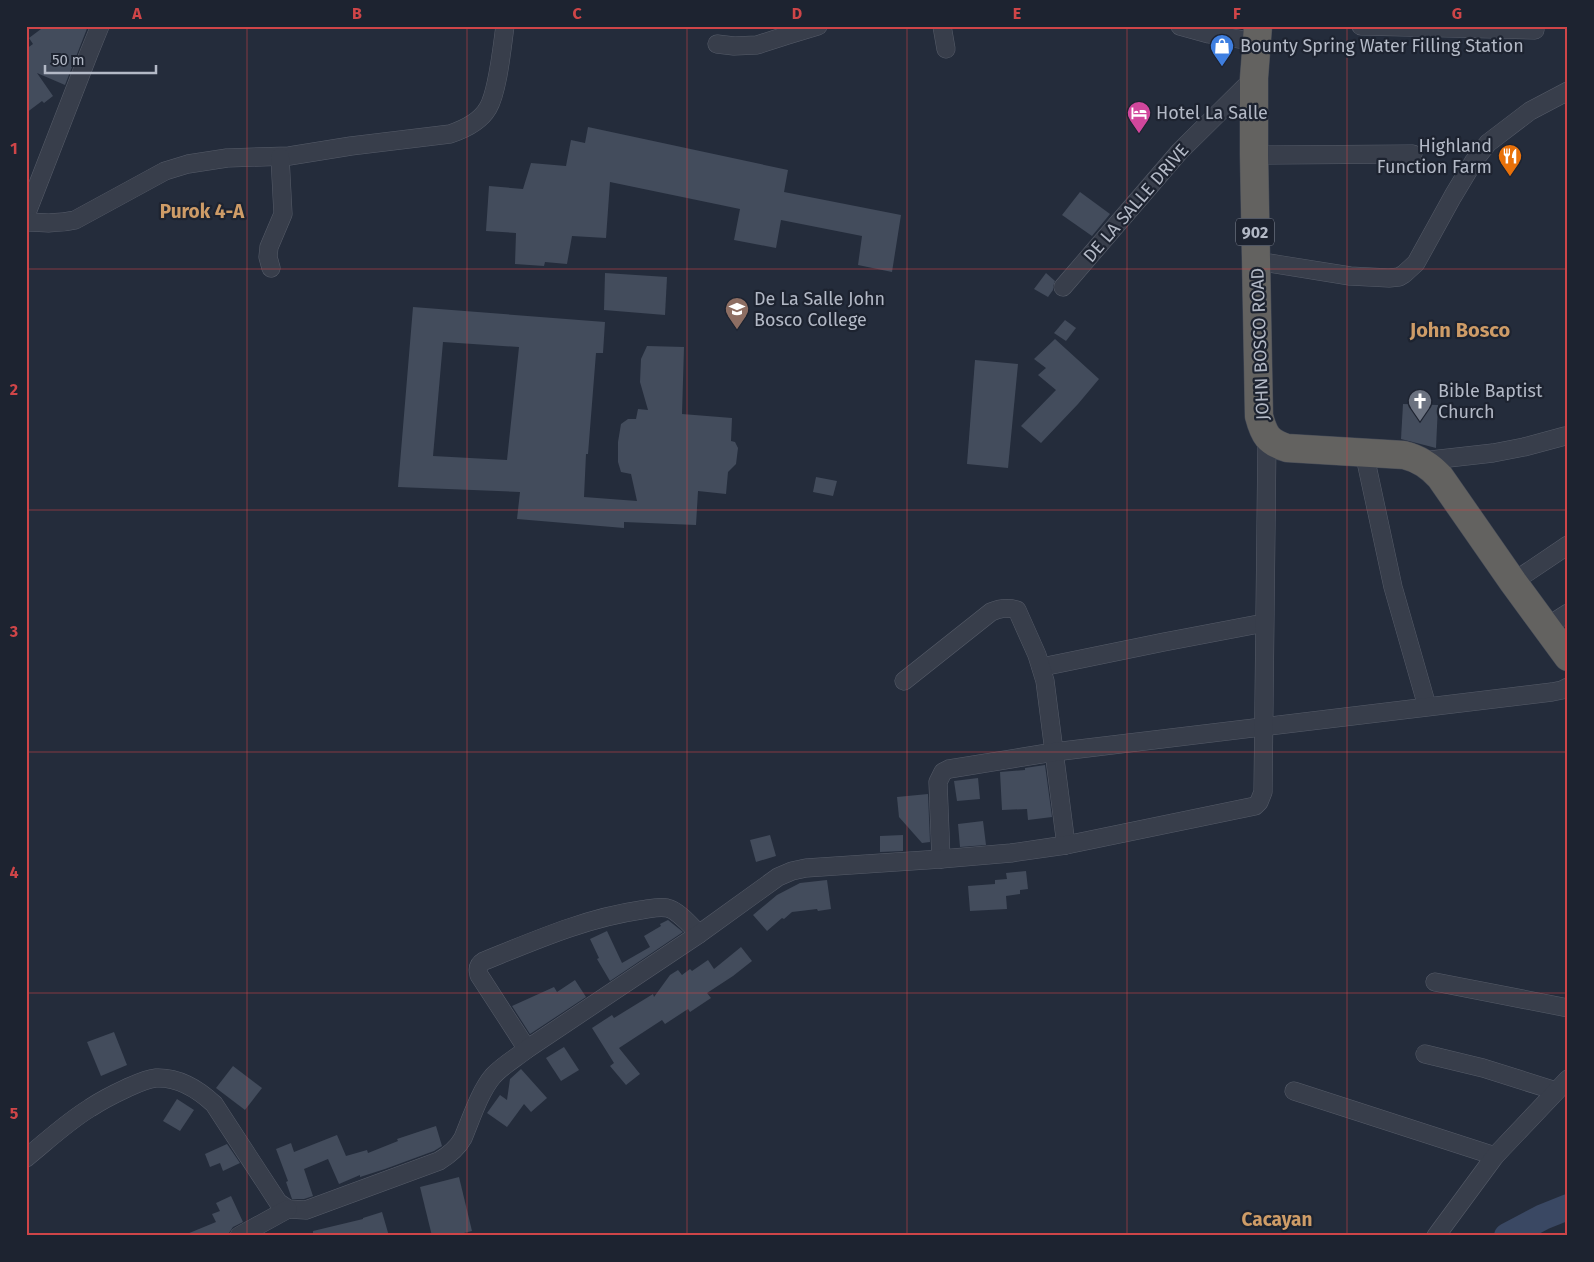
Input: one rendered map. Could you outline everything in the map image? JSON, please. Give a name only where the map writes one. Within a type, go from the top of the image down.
[{"type":"highway","name":"JOHN BOSCO ROAD","points":[[1257,34],[1254,78],[1254,155],[1259,416],[1267,436],[1276,444],[1287,448],[1404,455],[1422,461],[1440,478],[1513,582],[1557,620],[1568,657]]},
{"type":"street","points":[[26,215],[100,26]]},
{"type":"street","points":[[26,222],[50,224],[74,220],[164,171],[188,164],[227,158],[280,157],[450,134],[468,127],[477,121],[489,107],[496,81],[505,26]]},
{"type":"street","points":[[717,44],[734,46],[757,45],[818,26]]},
{"type":"street","points":[[942,26],[946,49]]},
{"type":"street","points":[[1180,26],[1209,34],[1257,34]]},
{"type":"street","points":[[1361,26],[1534,30]]},
{"type":"street","name":"DE LA SALLE DRIVE","points":[[1063,287],[1180,152],[1254,78]]},
{"type":"street","points":[[1256,260],[1350,276],[1399,277],[1416,262],[1474,161],[1488,143],[1530,111],[1568,91]]},
{"type":"street","points":[[1254,155],[1413,154]]},
{"type":"street","points":[[271,268],[268,257],[269,248],[283,214],[280,157]]},
{"type":"street","points":[[26,1158],[73,1120],[101,1101],[150,1079],[167,1079],[181,1082],[193,1088],[214,1104],[278,1202],[288,1209],[306,1210],[439,1161],[451,1153],[463,1138],[487,1085],[494,1075],[527,1050],[699,934],[778,878],[792,871],[806,868],[1011,853],[1066,845],[1256,806],[1263,792],[1262,727],[1267,436]]},
{"type":"street","points":[[1422,461],[1493,453],[1565,436]]},
{"type":"street","points":[[1364,452],[1393,586],[1427,706]]},
{"type":"street","points":[[1513,582],[1568,544]]},
{"type":"street","points":[[904,681],[991,612],[999,608],[1017,610],[1042,668],[1066,845]]},
{"type":"street","points":[[1042,668],[1264,623]]},
{"type":"street","points":[[941,859],[938,782],[939,776],[949,769],[1054,752],[1552,692],[1568,687]]},
{"type":"street","points":[[527,1050],[479,975],[478,967],[480,963],[568,927],[626,912],[658,908],[674,910],[699,934]]},
{"type":"street","points":[[1436,982],[1568,1008]]},
{"type":"street","points":[[1425,1054],[1562,1085]]},
{"type":"street","points":[[1436,1236],[1496,1156],[1562,1085]]},
{"type":"street","points":[[1294,1092],[1496,1156]]},
{"type":"street","points":[[239,1236],[288,1209]]},
{"type":"building","points":[[45,26],[88,26],[65,85],[37,73],[53,96],[44,103],[42,101],[26,113],[26,49],[33,44],[29,38]]},
{"type":"building","points":[[588,127],[788,170],[784,192],[901,215],[892,272],[858,265],[862,236],[781,220],[776,248],[734,240],[740,209],[610,182],[606,238],[572,236],[567,264],[545,262],[544,266],[515,264],[516,233],[486,231],[489,186],[523,189],[531,163],[566,166],[571,140],[585,143]]},
{"type":"building","points":[[1080,192],[1110,214],[1092,236],[1062,215]]},
{"type":"building","points":[[605,273],[667,277],[665,315],[604,310]]},
{"type":"building","points":[[1046,273],[1055,281],[1053,290],[1048,297],[1034,289]]},
{"type":"building","points":[[413,307],[605,322],[603,353],[596,353],[588,454],[586,454],[584,497],[637,501],[631,474],[621,472],[618,462],[618,442],[621,424],[628,419],[636,419],[638,409],[648,410],[640,382],[641,359],[647,346],[684,347],[682,414],[732,418],[731,441],[735,442],[738,448],[736,464],[728,472],[726,494],[698,491],[696,525],[624,522],[624,528],[517,519],[520,492],[398,487]],"holes":[[[443,342],[519,347],[507,460],[433,456]]]},
{"type":"building","points":[[1065,320],[1076,328],[1066,341],[1054,333]]},
{"type":"building","points":[[1055,339],[1099,379],[1041,443],[1021,426],[1056,390],[1038,375],[1046,368],[1034,359]]},
{"type":"building","points":[[975,360],[1018,364],[1008,468],[967,464]]},
{"type":"building","name":"Bible Baptist Church","points":[[1403,404],[1438,405],[1436,448],[1401,439]]},
{"type":"building","points":[[816,477],[837,481],[833,496],[813,492]]},
{"type":"building","points":[[1045,765],[1052,817],[1028,820],[1027,809],[1002,810],[1000,772],[1025,770],[1025,768]]},
{"type":"building","points":[[978,778],[980,799],[957,801],[954,781]]},
{"type":"building","points":[[928,794],[930,842],[922,843],[899,817],[897,797]]},
{"type":"building","points":[[983,821],[986,845],[960,847],[958,824]]},
{"type":"building","points":[[770,835],[776,856],[756,862],[750,840]]},
{"type":"building","points":[[903,835],[903,851],[880,852],[880,836]]},
{"type":"building","points":[[1026,871],[1028,889],[1020,890],[1020,894],[1006,896],[1007,909],[970,911],[968,886],[995,884],[995,880],[1007,879],[1006,873]]},
{"type":"building","points":[[827,880],[831,909],[792,912],[767,931],[753,915],[777,895],[800,883]]},
{"type":"building","points":[[668,920],[683,932],[610,981],[597,959],[599,958],[590,939],[607,931],[622,963],[650,947],[644,936]]},
{"type":"building","points":[[741,947],[752,961],[707,993],[711,998],[690,1012],[688,1009],[665,1024],[662,1020],[619,1048],[640,1074],[626,1085],[610,1066],[614,1063],[592,1028],[612,1015],[614,1018],[653,994],[654,997],[670,975],[678,970],[682,975],[690,969],[692,971],[708,960],[714,969]]},
{"type":"building","points":[[575,980],[586,997],[530,1034],[512,1006],[554,987],[557,992]]},
{"type":"building","points":[[114,1032],[127,1065],[101,1076],[87,1042]]},
{"type":"building","points":[[564,1047],[579,1070],[561,1081],[546,1058]]},
{"type":"building","points":[[233,1066],[262,1088],[245,1110],[216,1088]]},
{"type":"building","points":[[521,1069],[547,1098],[531,1112],[524,1104],[507,1127],[487,1113],[500,1095],[507,1100],[510,1079]]},
{"type":"building","points":[[177,1099],[194,1110],[180,1131],[163,1121]]},
{"type":"building","points":[[436,1126],[442,1146],[434,1151],[385,1169],[360,1177],[360,1175],[339,1184],[328,1159],[304,1169],[313,1196],[304,1199],[292,1199],[286,1182],[288,1181],[276,1149],[291,1143],[294,1152],[337,1135],[346,1156],[367,1150],[368,1153],[398,1141],[397,1139]]},
{"type":"building","points":[[227,1144],[240,1163],[223,1171],[220,1163],[210,1167],[205,1154]]},
{"type":"building","points":[[459,1177],[472,1231],[452,1236],[432,1236],[420,1187]]},
{"type":"building","points":[[231,1196],[243,1222],[233,1227],[229,1233],[223,1236],[182,1236],[216,1222],[212,1214],[220,1211],[216,1203]]},
{"type":"building","points":[[382,1212],[389,1236],[313,1236],[313,1231],[363,1219]]},
{"type":"waterway","points":[[1507,1236],[1543,1217],[1568,1207]]},
{"type":"place","name":"Bounty Spring Water Filling Station","points":[[1222,67]]},
{"type":"place","name":"Hotel La Salle","points":[[1139,134]]},
{"type":"place","name":"Highland Function Farm","points":[[1510,177]]},
{"type":"place","name":"De La Salle John Bosco College","points":[[737,330]]},
{"type":"place","name":"Bible Baptist Church","points":[[1420,422]]},
{"type":"district","name":"Purok 4-A","points":[[202,211]]},
{"type":"district","name":"John Bosco","points":[[1460,330]]},
{"type":"district","name":"Cacayan","points":[[1277,1219]]}]
